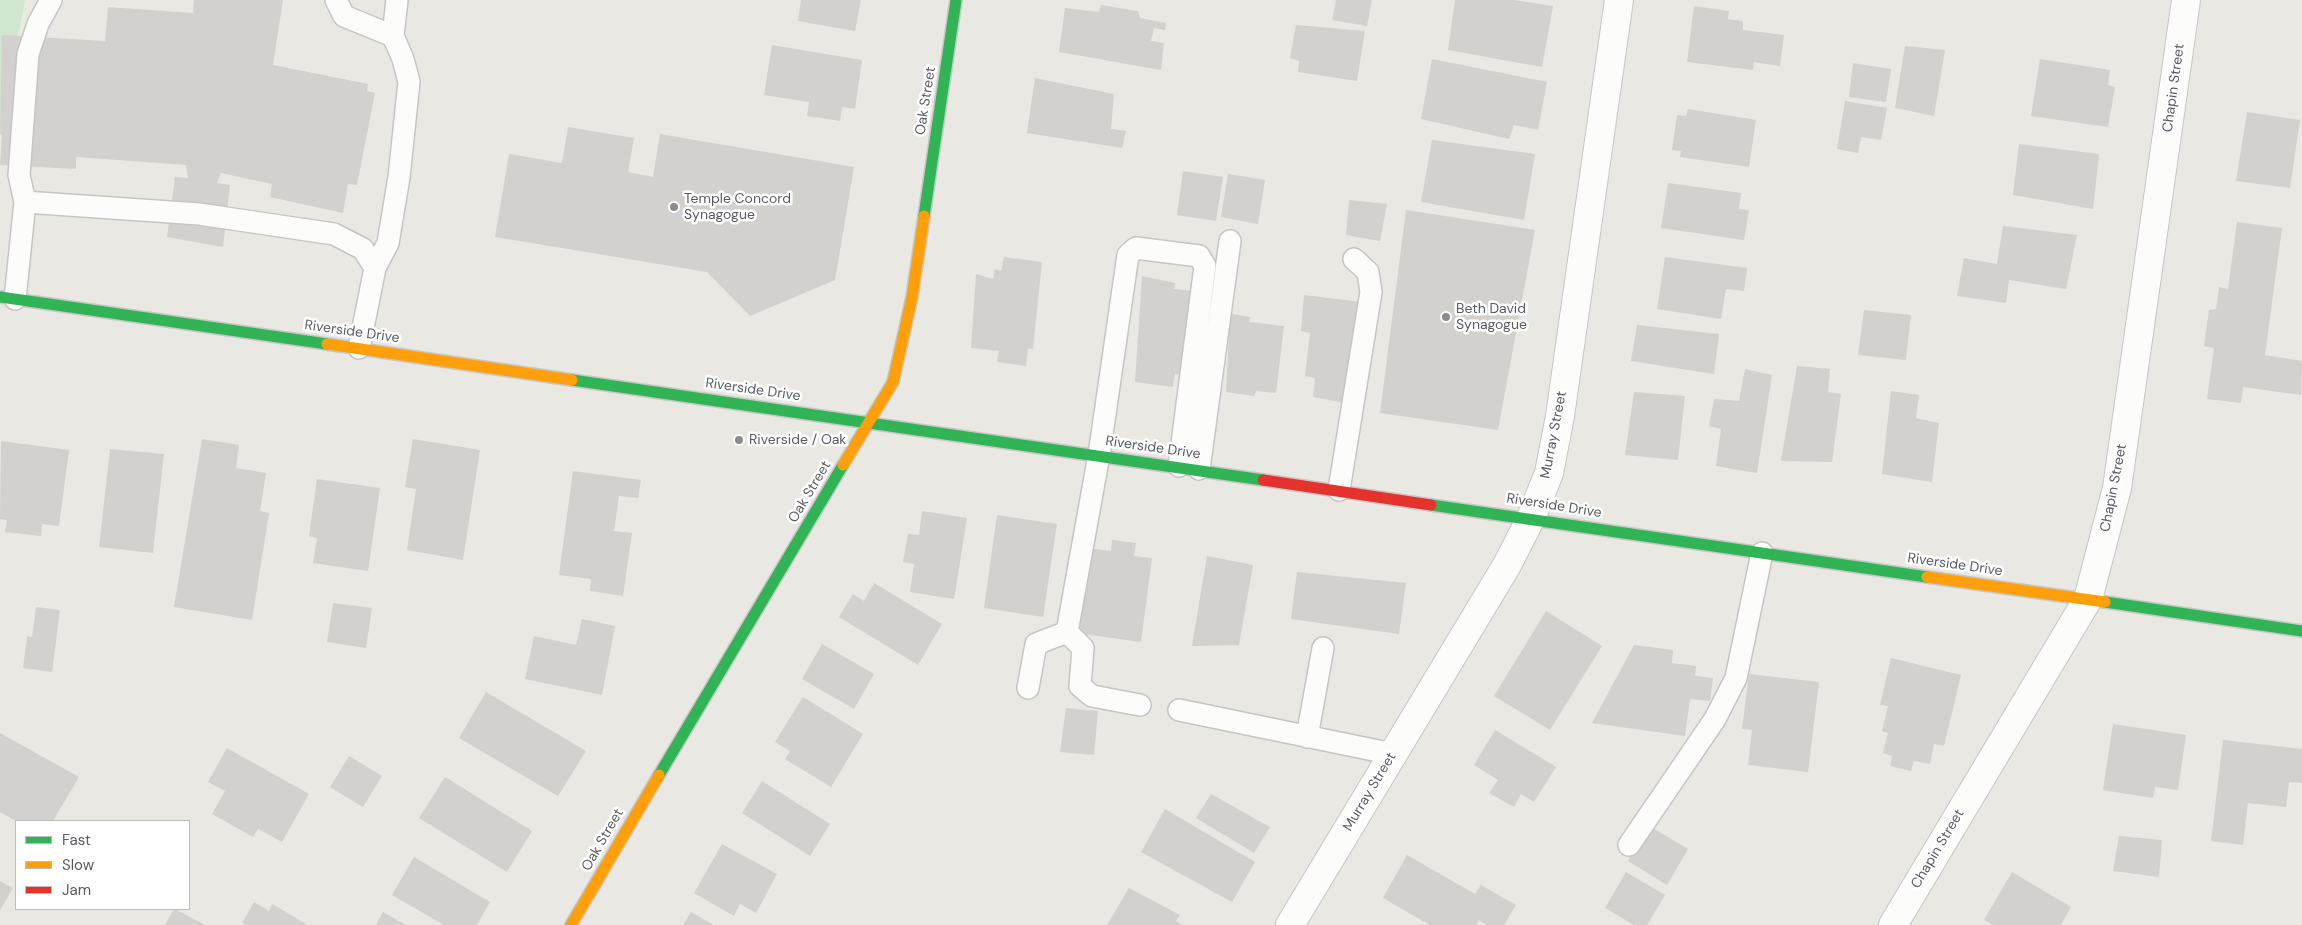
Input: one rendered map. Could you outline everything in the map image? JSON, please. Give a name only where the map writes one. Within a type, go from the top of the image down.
[{"type":"main road","name":"Oak Street","points":[[571,925],[752,615],[893,382],[908,316],[956,0]]},
{"type":"main road","name":"Riverside Drive","points":[[8,298],[2302,631]]},
{"type":"street","name":"Murray Street","points":[[1290,925],[1507,565],[1531,518],[1549,474],[1560,416],[1619,0]]},
{"type":"street","name":"Chapin Street","points":[[1893,925],[2088,599],[2117,488],[2186,0]]},
{"type":"lane","points":[[8,298],[25,202],[19,175],[28,54],[38,24],[51,0]]},
{"type":"lane","points":[[336,0],[344,16],[393,36]]},
{"type":"lane","points":[[359,348],[375,268],[388,243],[399,177],[409,82],[403,59],[393,36],[397,0]]},
{"type":"lane","points":[[25,202],[199,214],[334,234],[362,250],[375,268]]},
{"type":"lane","points":[[1189,468],[1230,241]]},
{"type":"lane","points":[[1066,632],[1099,455],[1128,255],[1136,248],[1199,256],[1205,266],[1189,468]]},
{"type":"lane","points":[[1339,490],[1370,292],[1368,272],[1354,259]]},
{"type":"lane","points":[[1629,845],[1716,719],[1736,678],[1762,553]]},
{"type":"lane","points":[[1028,688],[1036,644],[1066,632]]},
{"type":"lane","points":[[1066,632],[1083,648],[1080,686],[1092,696],[1140,706]]},
{"type":"lane","points":[[1307,737],[1323,648]]},
{"type":"lane","points":[[1178,710],[1393,754]]},
{"type":"green space","points":[[0,0],[25,0],[0,129]]},
{"type":"building","points":[[194,0],[283,0],[273,65],[368,84],[367,91],[375,93],[357,185],[348,184],[343,213],[270,197],[272,184],[221,173],[217,183],[230,185],[223,247],[167,237],[175,177],[188,178],[186,165],[76,157],[76,169],[0,165],[2,135],[0,134],[2,35],[105,41],[108,7],[193,13]]},
{"type":"building","points":[[801,0],[861,0],[855,31],[798,21]]},
{"type":"building","points":[[1336,0],[1372,0],[1367,26],[1332,20]]},
{"type":"building","points":[[1455,0],[1514,0],[1553,6],[1542,67],[1448,50]]},
{"type":"building","points":[[1101,5],[1138,11],[1140,18],[1166,23],[1165,30],[1154,28],[1151,41],[1164,43],[1161,70],[1059,52],[1065,8],[1099,12]]},
{"type":"building","points":[[1694,6],[1729,11],[1728,19],[1743,21],[1743,30],[1784,35],[1780,66],[1754,62],[1753,70],[1687,62]]},
{"type":"building","points":[[1296,25],[1365,31],[1357,81],[1298,72],[1299,61],[1290,58]]},
{"type":"building","points":[[772,45],[862,60],[855,109],[842,107],[840,121],[807,116],[809,102],[764,95]]},
{"type":"building","points":[[1905,46],[1945,50],[1934,116],[1895,108]]},
{"type":"building","points":[[1432,59],[1547,82],[1538,130],[1514,125],[1509,139],[1421,119]]},
{"type":"building","points":[[2040,59],[2110,70],[2108,85],[2115,87],[2108,127],[2031,116]]},
{"type":"building","points":[[1853,63],[1891,69],[1886,102],[1849,97]]},
{"type":"building","points":[[1035,78],[1114,94],[1111,129],[1126,131],[1122,148],[1027,133]]},
{"type":"building","points":[[1845,101],[1887,108],[1881,140],[1861,137],[1858,153],[1837,149]]},
{"type":"building","points":[[1688,109],[1756,120],[1749,167],[1680,157],[1681,151],[1672,150],[1677,115],[1686,116]]},
{"type":"building","points":[[2247,112],[2300,120],[2290,188],[2236,181]]},
{"type":"building","name":"Temple Concord Synagogue","points":[[568,127],[634,138],[628,172],[653,177],[660,134],[854,167],[835,280],[750,316],[707,272],[495,237],[509,154],[562,163]]},
{"type":"building","points":[[1432,140],[1535,154],[1524,220],[1421,202]]},
{"type":"building","points":[[2019,144],[2099,154],[2093,209],[2013,195]]},
{"type":"building","points":[[1183,171],[1223,177],[1216,221],[1177,215]]},
{"type":"building","points":[[1228,174],[1265,180],[1258,224],[1221,217]]},
{"type":"building","points":[[1668,183],[1741,193],[1739,209],[1749,210],[1744,240],[1661,228]]},
{"type":"building","points":[[1349,200],[1387,204],[1380,241],[1346,235]]},
{"type":"building","points":[[1406,210],[1535,230],[1498,430],[1380,413]]},
{"type":"building","points":[[2237,222],[2282,228],[2265,355],[2302,361],[2301,395],[2243,387],[2241,403],[2207,399],[2214,348],[2204,346],[2209,310],[2216,309],[2219,287],[2228,289]]},
{"type":"building","points":[[2003,226],[2077,235],[2066,289],[2009,280],[2006,303],[1957,296],[1964,258],[1997,264]]},
{"type":"building","points":[[1004,257],[1042,262],[1033,349],[1028,348],[1026,366],[997,362],[999,351],[971,348],[976,274],[993,279],[995,269],[1001,271]]},
{"type":"building","points":[[1665,257],[1747,268],[1744,291],[1726,289],[1721,319],[1657,309]]},
{"type":"building","points":[[1142,276],[1175,283],[1174,289],[1193,291],[1187,375],[1175,374],[1173,387],[1135,382]]},
{"type":"building","points":[[1304,295],[1361,302],[1350,404],[1313,397],[1315,378],[1305,376],[1310,333],[1301,331]]},
{"type":"building","points":[[1864,310],[1911,315],[1906,360],[1858,355]]},
{"type":"building","points":[[1227,313],[1250,317],[1249,322],[1284,326],[1276,393],[1256,391],[1254,396],[1226,392],[1229,335],[1223,336]]},
{"type":"building","points":[[1637,325],[1719,334],[1714,374],[1631,361]]},
{"type":"building","points":[[1797,366],[1830,369],[1828,392],[1841,394],[1832,462],[1781,461]]},
{"type":"building","points":[[1745,369],[1772,375],[1757,473],[1716,466],[1721,429],[1709,426],[1714,399],[1739,401]]},
{"type":"building","points":[[1891,391],[1919,395],[1916,418],[1939,423],[1932,482],[1882,474]]},
{"type":"building","points":[[1634,392],[1685,396],[1678,460],[1625,455]]},
{"type":"building","points":[[202,439],[239,445],[236,468],[266,473],[260,511],[269,513],[252,620],[174,607]]},
{"type":"building","points":[[413,439],[480,450],[463,560],[407,550],[416,489],[405,487]]},
{"type":"building","points":[[1,441],[69,450],[59,526],[42,524],[41,536],[5,532],[7,520],[0,519]]},
{"type":"building","points":[[110,449],[164,454],[153,553],[99,547]]},
{"type":"building","points":[[573,471],[641,480],[638,498],[619,496],[614,531],[632,533],[623,596],[590,591],[591,579],[559,575]]},
{"type":"building","points":[[317,479],[380,488],[368,571],[313,563],[317,538],[309,536]]},
{"type":"building","points":[[922,511],[967,518],[954,599],[910,592],[914,564],[903,562],[908,534],[919,535]]},
{"type":"building","points":[[997,515],[1057,524],[1043,617],[984,608]]},
{"type":"building","points":[[1112,540],[1136,543],[1134,556],[1152,558],[1141,642],[1075,633],[1087,548],[1111,551]]},
{"type":"building","points":[[1207,556],[1253,565],[1239,645],[1192,646]]},
{"type":"building","points":[[1297,572],[1406,583],[1399,634],[1291,619]]},
{"type":"building","points":[[874,583],[942,624],[918,665],[839,617],[853,594],[864,601]]},
{"type":"building","points":[[333,603],[372,608],[366,648],[327,642]]},
{"type":"building","points":[[36,607],[60,610],[52,672],[23,668],[27,636],[32,637]]},
{"type":"building","points":[[1546,611],[1602,646],[1550,730],[1494,696]]},
{"type":"building","points":[[582,619],[615,626],[602,695],[525,679],[534,636],[576,645]]},
{"type":"building","points":[[822,644],[874,674],[854,709],[802,679]]},
{"type":"building","points":[[1634,645],[1673,650],[1672,663],[1696,666],[1695,676],[1713,678],[1710,701],[1690,699],[1685,736],[1592,723]]},
{"type":"building","points":[[1891,658],[1961,675],[1944,746],[1934,744],[1930,764],[1914,761],[1911,771],[1890,766],[1892,756],[1883,753],[1888,733],[1882,731],[1888,706],[1880,705]]},
{"type":"building","points":[[1749,674],[1819,682],[1808,772],[1748,765],[1752,730],[1742,729]]},
{"type":"building","points":[[486,692],[586,751],[558,796],[459,738]]},
{"type":"building","points":[[803,697],[863,734],[831,787],[785,759],[790,751],[775,742]]},
{"type":"building","points":[[1066,708],[1098,711],[1094,755],[1060,752]]},
{"type":"building","points":[[2113,724],[2186,735],[2178,790],[2155,787],[2153,798],[2103,790]]},
{"type":"building","points":[[1495,730],[1556,767],[1534,802],[1521,794],[1514,807],[1489,793],[1498,780],[1474,765]]},
{"type":"building","points":[[0,733],[79,777],[54,820],[15,820],[0,812]]},
{"type":"building","points":[[2223,740],[2302,749],[2302,783],[2289,782],[2286,807],[2248,803],[2243,845],[2211,841]]},
{"type":"building","points":[[227,748],[309,794],[282,842],[258,829],[253,837],[212,814],[225,791],[208,782]]},
{"type":"building","points":[[349,756],[382,776],[363,807],[330,787]]},
{"type":"building","points":[[445,777],[532,831],[507,872],[419,818]]},
{"type":"building","points":[[762,781],[830,824],[810,856],[742,813]]},
{"type":"building","points":[[1211,794],[1270,827],[1254,853],[1196,818]]},
{"type":"building","points":[[1165,809],[1255,862],[1232,902],[1141,852]]},
{"type":"building","points":[[1649,826],[1688,849],[1667,885],[1628,861]]},
{"type":"building","points":[[2119,836],[2162,840],[2159,877],[2113,871]]},
{"type":"building","points":[[722,844],[777,874],[756,913],[740,904],[734,916],[694,893]]},
{"type":"building","points":[[1407,855],[1475,894],[1481,885],[1516,905],[1504,925],[1487,925],[1479,920],[1476,925],[1430,925],[1383,898]]},
{"type":"building","points":[[414,857],[490,902],[477,925],[444,925],[392,895]]},
{"type":"building","points":[[1626,872],[1665,895],[1647,925],[1634,925],[1605,908]]},
{"type":"building","points":[[2012,872],[2071,907],[2061,925],[1993,925],[1984,920]]},
{"type":"building","points":[[0,881],[13,888],[0,910]]},
{"type":"building","points":[[1129,888],[1180,915],[1176,921],[1183,925],[1107,925]]},
{"type":"building","points":[[254,902],[269,911],[272,904],[308,925],[246,925],[242,923]]},
{"type":"building","points":[[173,910],[177,910],[205,925],[165,925]]},
{"type":"building","points":[[383,912],[406,925],[376,925]]},
{"type":"building","points":[[691,912],[714,925],[683,925]]},
{"type":"traffic: fast","points":[[924,216],[956,0]]},
{"type":"traffic: fast","points":[[0,297],[327,344]]},
{"type":"traffic: fast","points":[[572,380],[1263,480]]},
{"type":"traffic: fast","points":[[659,775],[843,465]]},
{"type":"traffic: fast","points":[[1431,505],[1927,577]]},
{"type":"traffic: fast","points":[[2105,602],[2302,631]]},
{"type":"traffic: slow","points":[[843,465],[893,382],[912,297],[924,216]]},
{"type":"traffic: slow","points":[[327,344],[572,380]]},
{"type":"traffic: slow","points":[[1927,577],[2105,602]]},
{"type":"traffic: slow","points":[[571,925],[659,775]]},
{"type":"traffic: jam","points":[[1263,480],[1431,505]]},
{"type":"place","name":"Temple Concord Synagogue","points":[[674,207]]},
{"type":"place","name":"Beth David Synagogue","points":[[1446,317]]},
{"type":"place","name":"Riverside / Oak","points":[[739,440]]}]
